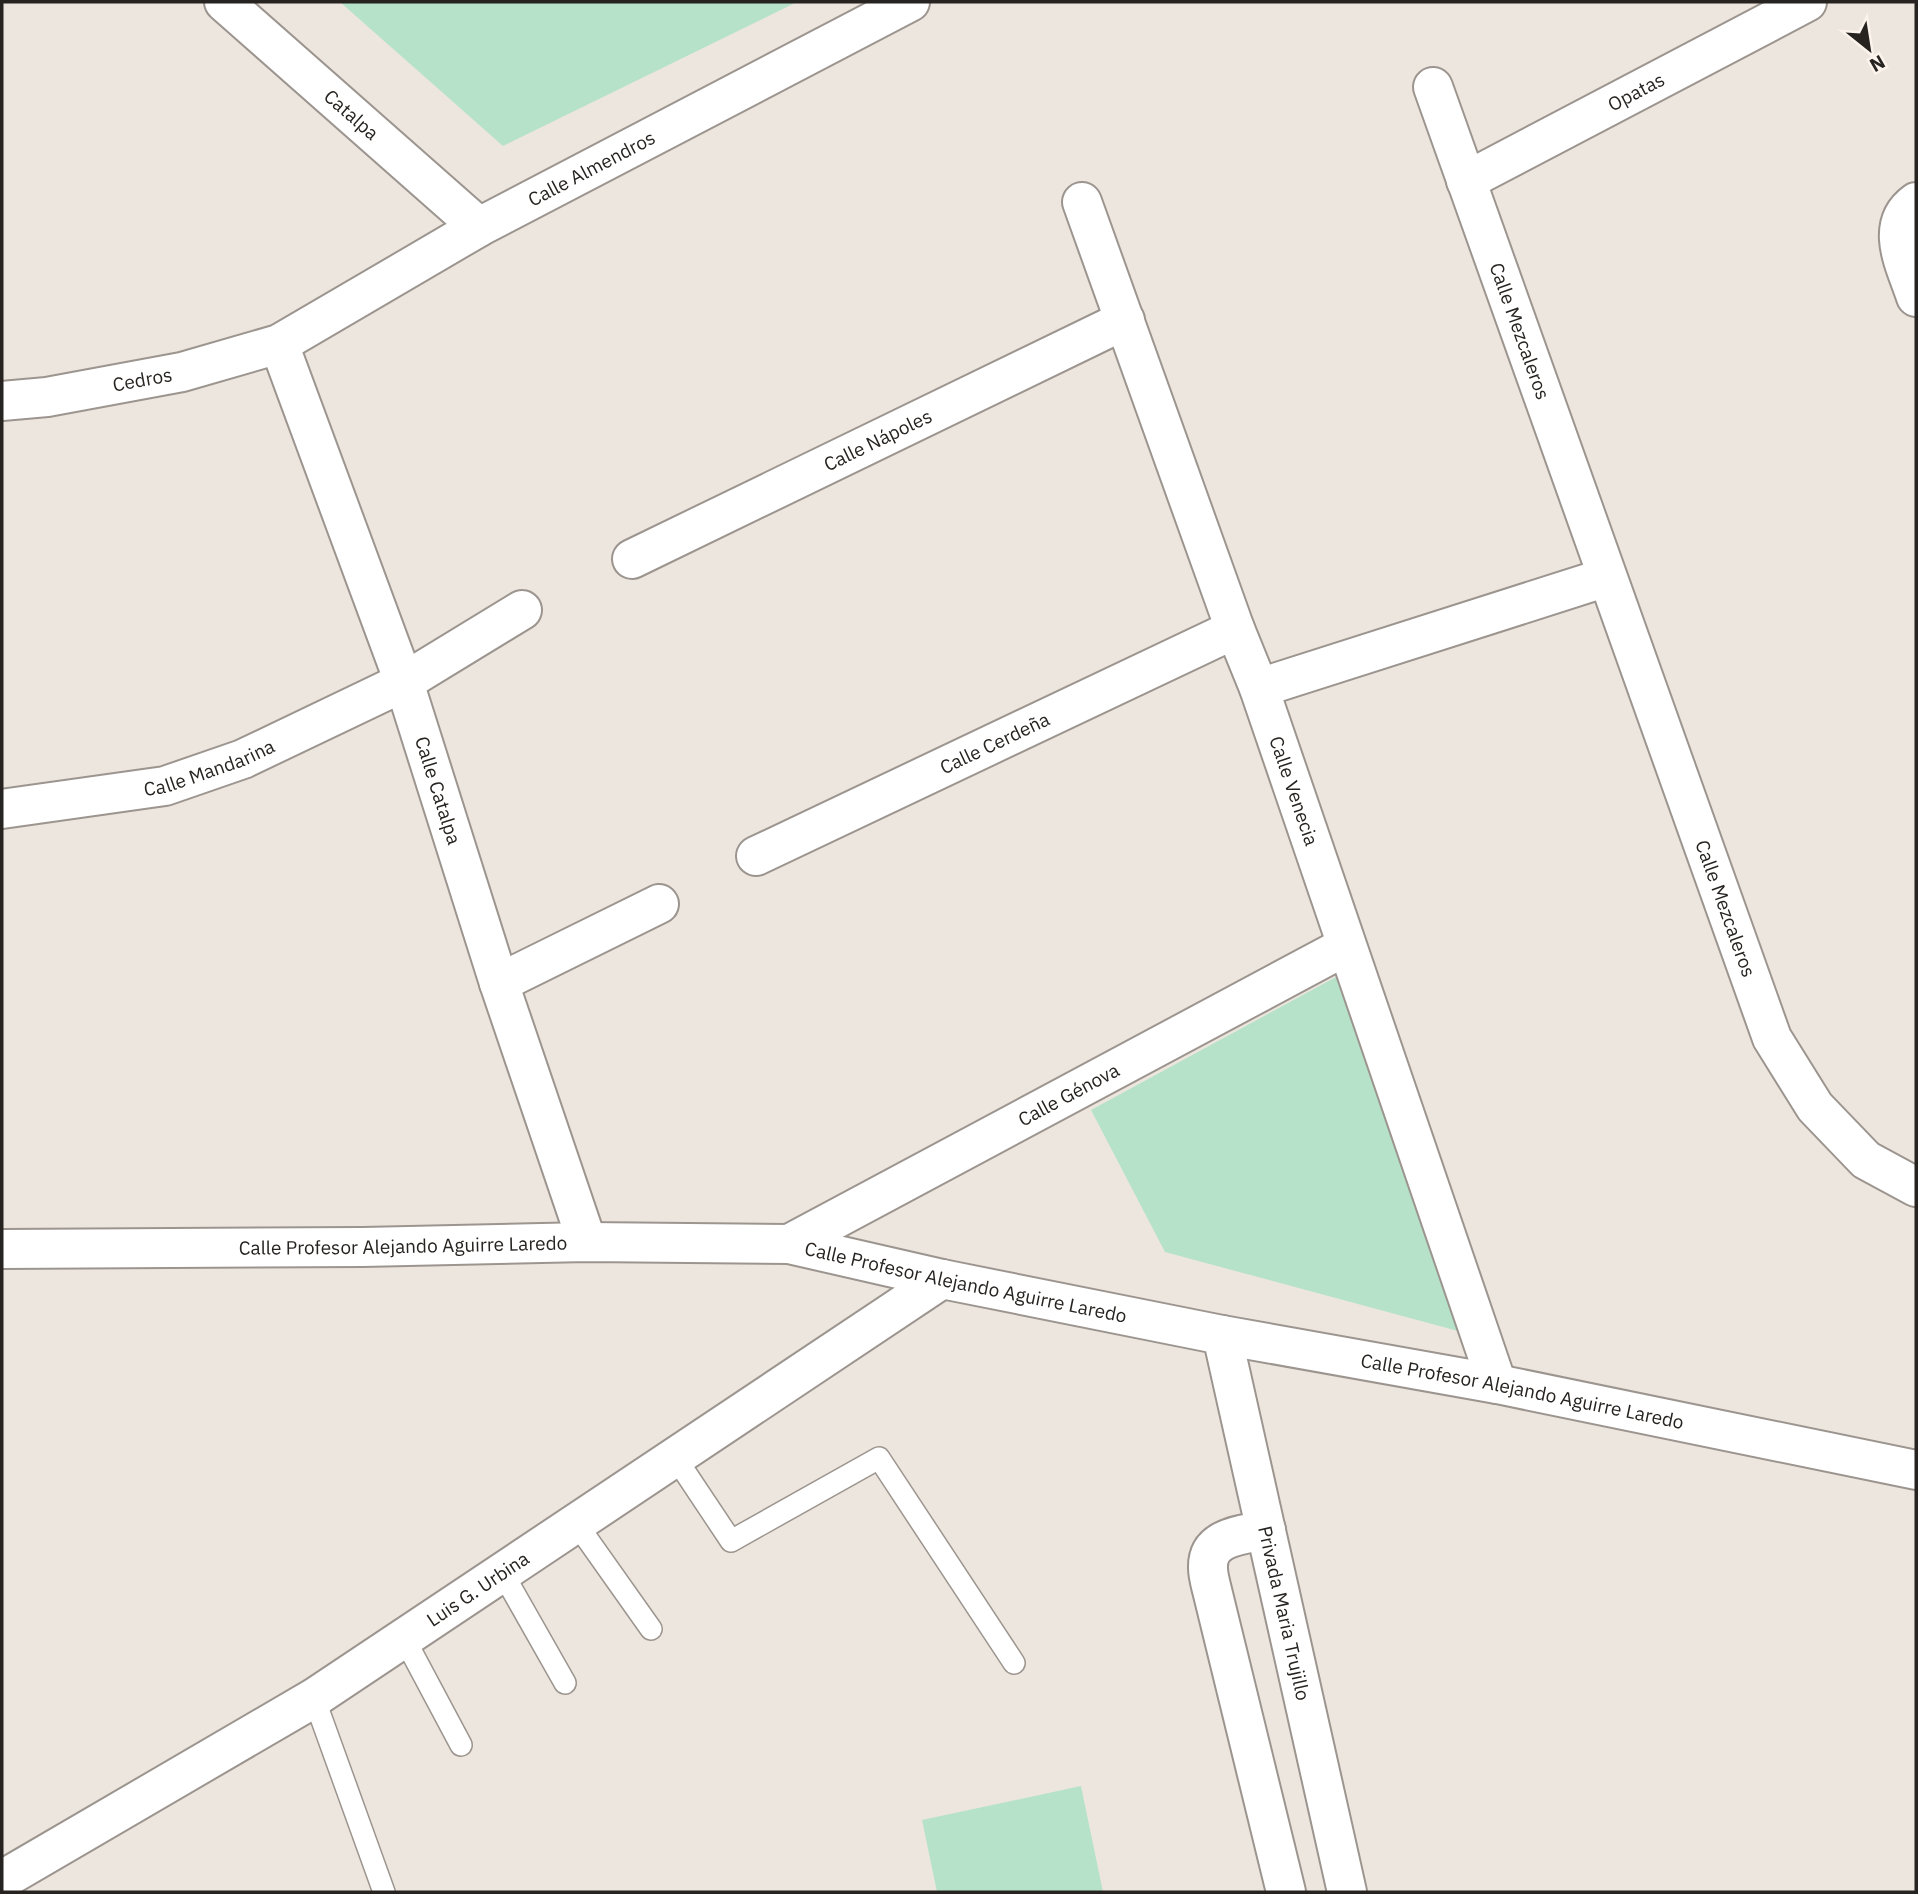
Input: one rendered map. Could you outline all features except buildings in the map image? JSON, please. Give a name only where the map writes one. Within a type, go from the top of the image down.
[{"type":"street","name":"Catalpa","points":[[224,2],[479,227]]},
{"type":"street","name":"Calle Almendros","points":[[279,344],[479,227],[910,2]]},
{"type":"street","name":"Opatas","points":[[1466,181],[1807,2]]},
{"type":"street","name":"Calle Mezcaleros","points":[[1433,87],[1772,1038],[1815,1107],[1866,1160],[1916,1187]]},
{"type":"street","name":"Calle Venecia","points":[[1082,202],[1235,629],[1259,688],[1497,1384]]},
{"type":"street","points":[[1916,202],[1907,209],[1899,223],[1898,236],[1916,297]]},
{"type":"street","name":"Calle Nápoles","points":[[632,559],[1125,320]]},
{"type":"street","name":"Cedros","points":[[2,401],[47,397],[183,372],[279,344]]},
{"type":"street","name":"Calle Catalpa","points":[[279,344],[404,682],[499,984],[587,1242]]},
{"type":"street","points":[[1259,688],[1607,577]]},
{"type":"street","name":"Calle Mandarina","points":[[2,809],[165,786],[243,759],[404,682],[522,610]]},
{"type":"street","name":"Calle Cerdeña","points":[[756,856],[1235,629]]},
{"type":"street","points":[[499,984],[659,904]]},
{"type":"street","name":"Calle Génova","points":[[789,1244],[1346,946]]},
{"type":"street","name":"Calle Profesor Alejando Aguirre Laredo","points":[[2,1249],[349,1247],[587,1242],[789,1244],[942,1279],[1222,1335],[1497,1384],[1916,1469]]},
{"type":"street","name":"Luis G. Urbina","points":[[2,1880],[314,1698],[942,1279]]},
{"type":"street","name":"Privada Maria Trujillo","points":[[1222,1335],[1347,1892]]},
{"type":"street","points":[[1266,1530],[1220,1541],[1210,1552],[1208,1566],[1286,1892]]},
{"type":"street","points":[[1270,1826],[1329,1811]]},
{"type":"lane","points":[[675,1457],[731,1541],[878,1458],[1014,1663]]},
{"type":"lane","points":[[576,1523],[651,1629]]},
{"type":"lane","points":[[502,1572],[565,1683]]},
{"type":"lane","points":[[404,1638],[461,1745]]},
{"type":"lane","points":[[314,1698],[384,1892]]},
{"type":"green space","points":[[340,2],[797,2],[503,146]]},
{"type":"green space","points":[[1336,977],[1458,1331],[1165,1252],[1091,1110]]},
{"type":"green space","points":[[1081,1786],[1103,1892],[937,1892],[922,1820]]}]
